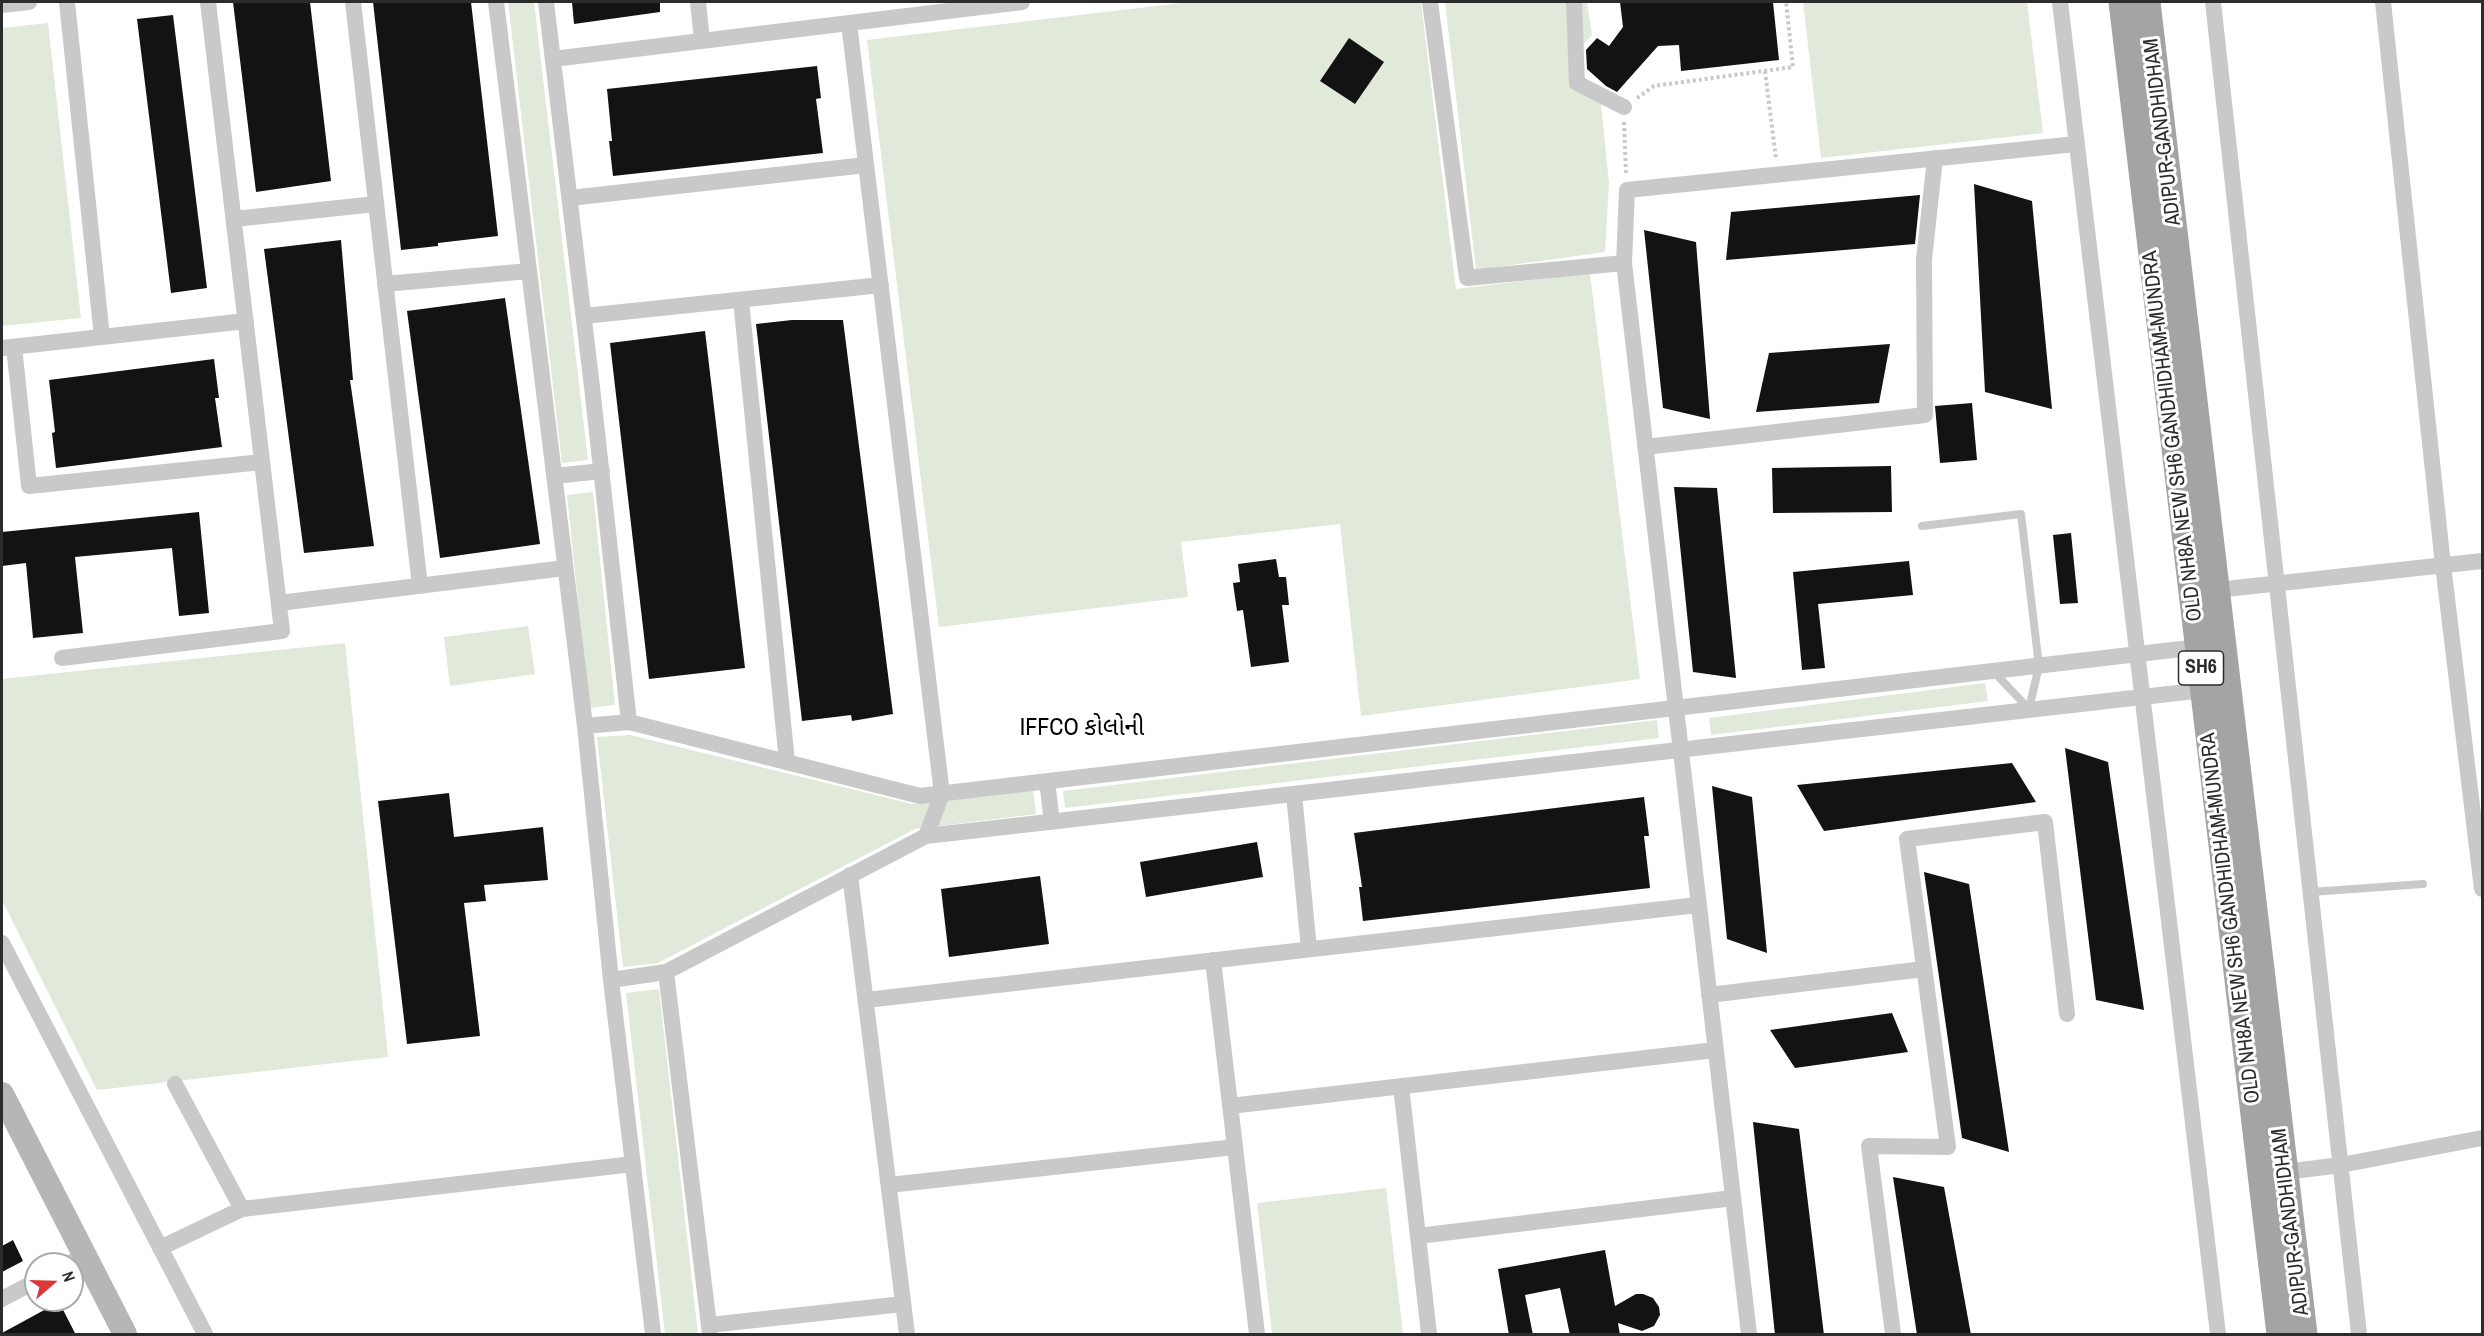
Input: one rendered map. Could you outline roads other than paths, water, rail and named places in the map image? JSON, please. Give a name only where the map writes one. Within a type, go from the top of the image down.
[{"type":"main road","name":"OLD NH8A NEW SH6 GANDHIDHAM-MUNDRA","points":[[2122,2],[2216,688],[2280,1335]]},
{"type":"main road","name":"ADIPUR-GANDHIDHAM","points":[[2148,2],[2204,591]]},
{"type":"main road","name":"ADIPUR-GANDHIDHAM","points":[[2216,688],[2285,1172],[2304,1335]]},
{"type":"street","points":[[2,4],[29,2]]},
{"type":"street","points":[[67,2],[102,337]]},
{"type":"street","points":[[62,658],[282,631],[208,2]]},
{"type":"street","points":[[353,2],[420,586]]},
{"type":"street","points":[[496,2],[585,726],[611,980],[653,1335]]},
{"type":"street","points":[[546,2],[602,471],[629,722]]},
{"type":"street","points":[[698,2],[702,41]]},
{"type":"street","points":[[553,59],[1022,2]]},
{"type":"street","points":[[1430,2],[1467,278],[1624,263]]},
{"type":"street","points":[[1574,2],[1577,83],[1624,107]]},
{"type":"street","points":[[2060,2],[2218,1335]]},
{"type":"street","points":[[2213,2],[2359,1335]]},
{"type":"street","points":[[2383,2],[2443,565],[2482,889]]},
{"type":"street","points":[[849,22],[942,794],[926,836]]},
{"type":"street","points":[[1749,1335],[1624,263],[1627,190],[2076,144]]},
{"type":"street","points":[[1645,447],[1925,415],[1924,260],[1935,159]]},
{"type":"street","points":[[570,198],[866,165]]},
{"type":"street","points":[[234,219],[376,204]]},
{"type":"street","points":[[385,284],[529,271]]},
{"type":"street","points":[[584,316],[881,285]]},
{"type":"street","points":[[741,300],[787,762]]},
{"type":"street","points":[[246,321],[8,347],[29,486],[262,462]]},
{"type":"street","points":[[554,476],[602,471]]},
{"type":"street","points":[[2204,591],[2482,561]]},
{"type":"street","points":[[279,603],[565,568]]},
{"type":"street","points":[[585,726],[629,722],[920,796],[2211,646]]},
{"type":"street","points":[[611,980],[666,972],[926,836],[2216,688]]},
{"type":"street","points":[[1047,781],[1052,822]]},
{"type":"street","points":[[1294,794],[1309,949]]},
{"type":"street","points":[[1893,1335],[1869,1146],[1948,1147],[1908,839],[2045,822],[2067,1014]]},
{"type":"street","points":[[850,875],[907,1335]]},
{"type":"street","points":[[866,1000],[1698,905]]},
{"type":"street","points":[[2,943],[205,1335]]},
{"type":"street","points":[[1213,960],[1257,1335]]},
{"type":"street","points":[[1709,995],[1924,969]]},
{"type":"street","points":[[666,972],[710,1330],[903,1304]]},
{"type":"street","points":[[1230,1106],[1715,1050]]},
{"type":"street","points":[[175,1084],[242,1209]]},
{"type":"street","points":[[1401,1086],[1429,1335]]},
{"type":"street","points":[[2,1094],[72,1252]]},
{"type":"street","points":[[2285,1172],[2341,1165],[2482,1138]]},
{"type":"street","points":[[889,1185],[1235,1147]]},
{"type":"street","points":[[160,1248],[242,1209],[633,1164]]},
{"type":"street","points":[[1418,1236],[1733,1198]]},
{"type":"street","points":[[84,1272],[125,1335]]},
{"type":"street","points":[[2,1299],[24,1287]]},
{"type":"lane","points":[[1922,526],[2021,514],[2039,666],[2029,709]]},
{"type":"lane","points":[[1993,671],[2029,709]]},
{"type":"lane","points":[[2311,892],[2423,884]]},
{"type":"district","name":"IFFCO કોલોની","points":[[1082,729]]}]
